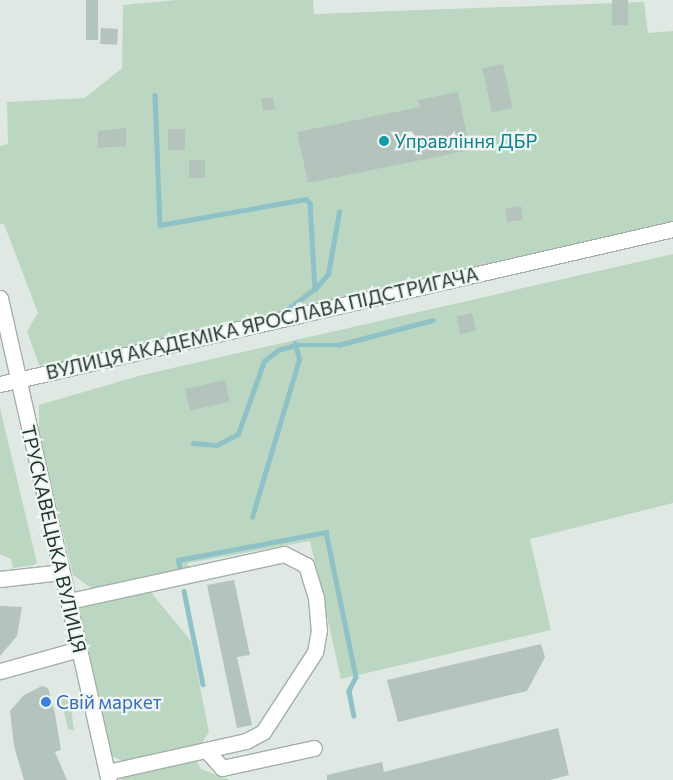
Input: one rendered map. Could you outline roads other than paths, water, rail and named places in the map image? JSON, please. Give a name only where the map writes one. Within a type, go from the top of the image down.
[{"type":"street","name":"ВУЛИЦЯ АКАДЕМІКА ЯРОСЛАВА ПІДСТРИГАЧА","points":[[0,384],[525,262],[673,230]]},
{"type":"street","name":"ТРУСКАВЕЦЬКА ВУЛИЦЯ","points":[[0,298],[108,776]]},
{"type":"street","points":[[69,601],[278,555],[303,562],[318,608],[314,652],[263,732],[206,750],[108,776]]},
{"type":"street","points":[[0,579],[61,572]]},
{"type":"street","points":[[0,671],[79,649]]},
{"type":"street","points":[[206,750],[222,768],[314,748]]},
{"type":"waterway","points":[[155,95],[160,225],[306,199],[310,203],[315,289],[287,310]]},
{"type":"waterway","points":[[315,289],[328,274],[339,212]]},
{"type":"waterway","points":[[193,443],[217,445],[238,434],[264,361],[278,350],[295,345],[338,345],[433,320]]},
{"type":"waterway","points":[[252,517],[299,359],[295,344]]},
{"type":"waterway","points":[[180,569],[178,560],[326,532],[356,677],[349,691],[354,716]]},
{"type":"waterway","points":[[184,591],[203,684]]},
{"type":"place","name":"Управління ДБР","points":[[384,141]]},
{"type":"place","name":"Свiй маркет","points":[[46,702]]}]
